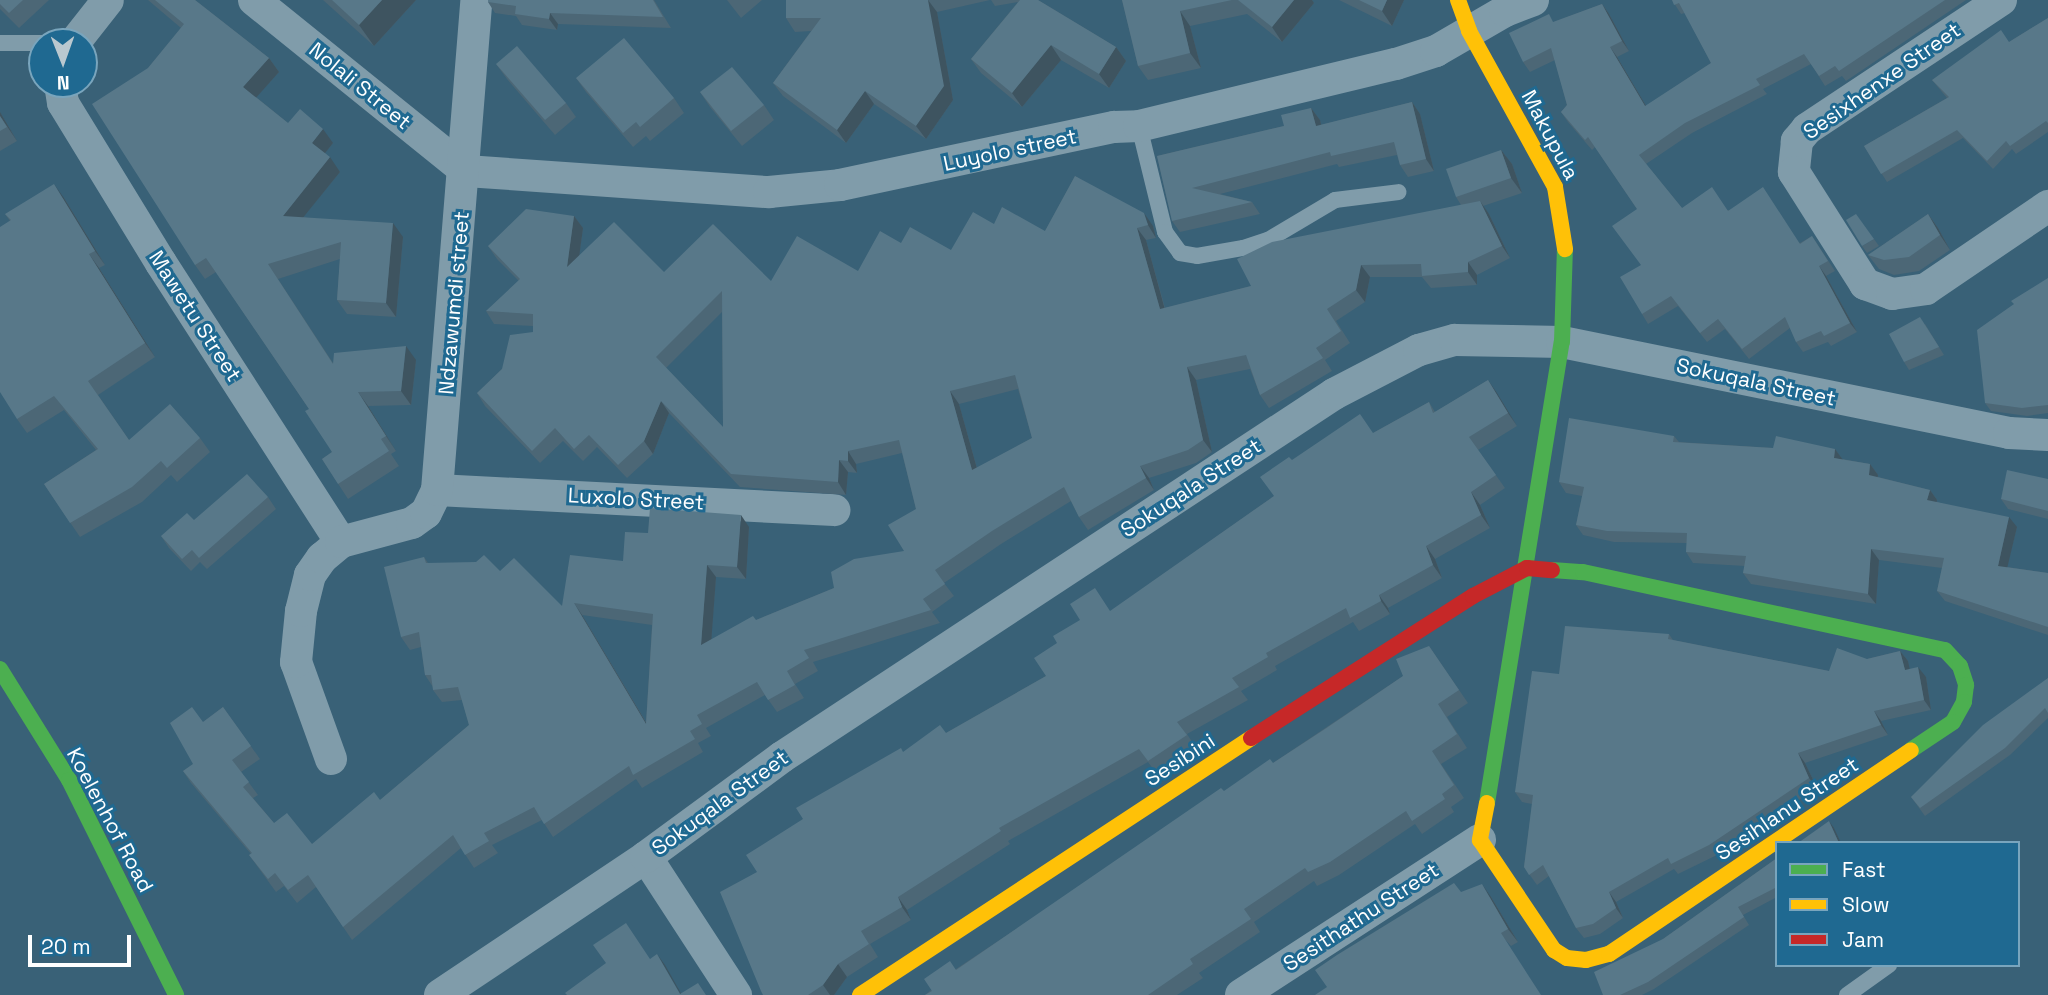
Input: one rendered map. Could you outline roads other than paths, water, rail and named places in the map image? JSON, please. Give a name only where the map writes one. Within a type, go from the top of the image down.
[{"type":"street","points":[[86,28],[108,0]]},
{"type":"street","name":"Nolali Street","points":[[254,0],[466,171]]},
{"type":"street","name":"Ndzawumdi street","points":[[341,542],[412,523],[426,513],[438,490],[466,171],[475,0]]},
{"type":"street","name":"Makupula","points":[[1458,0],[1468,32],[1555,187],[1563,210],[1562,342]]},
{"type":"street","name":"Luyolo street","points":[[466,171],[769,192],[841,185],[1114,127],[1139,127],[1396,64],[1436,51],[1533,0]]},
{"type":"street","name":"Sesixhenxe Street","points":[[2001,0],[1807,129],[1797,142],[1794,172],[1865,284],[1892,294],[1926,289],[2048,206]]},
{"type":"street","name":"Mawetu Street","points":[[62,98],[154,252],[341,542]]},
{"type":"street","name":"Sokuqala Street","points":[[440,995],[646,857],[782,757],[1373,371],[1419,350],[1455,341],[1562,342],[2009,433],[2048,435]]},
{"type":"street","points":[[1480,840],[1527,568],[1562,342]]},
{"type":"street","name":"Luxolo Street","points":[[438,490],[834,510]]},
{"type":"street","points":[[331,759],[303,688],[297,636],[310,575],[341,542]]},
{"type":"street","name":"Sesihlanu Street","points":[[1527,568],[1583,572],[1924,642],[1945,650],[1960,666],[1966,685],[1964,702],[1953,722],[1777,841]]},
{"type":"street","name":"Sesibini","points":[[860,995],[1335,683],[1473,596],[1527,568]]},
{"type":"street","name":"Koelenhof Road","points":[[0,668],[69,780],[176,995]]},
{"type":"street","name":"Sesihlanu Street","points":[[1480,840],[1554,950],[1567,958],[1586,960],[1609,954],[1775,842]]},
{"type":"street","name":"Sesithathu Street","points":[[1241,995],[1480,840]]},
{"type":"street","points":[[646,857],[736,995]]},
{"type":"lane","points":[[0,43],[28,43]]},
{"type":"lane","points":[[1139,127],[1165,232],[1180,253],[1197,256],[1243,248],[1268,240],[1335,200],[1399,192]]},
{"type":"lane","points":[[1847,995],[1886,967]]}]
